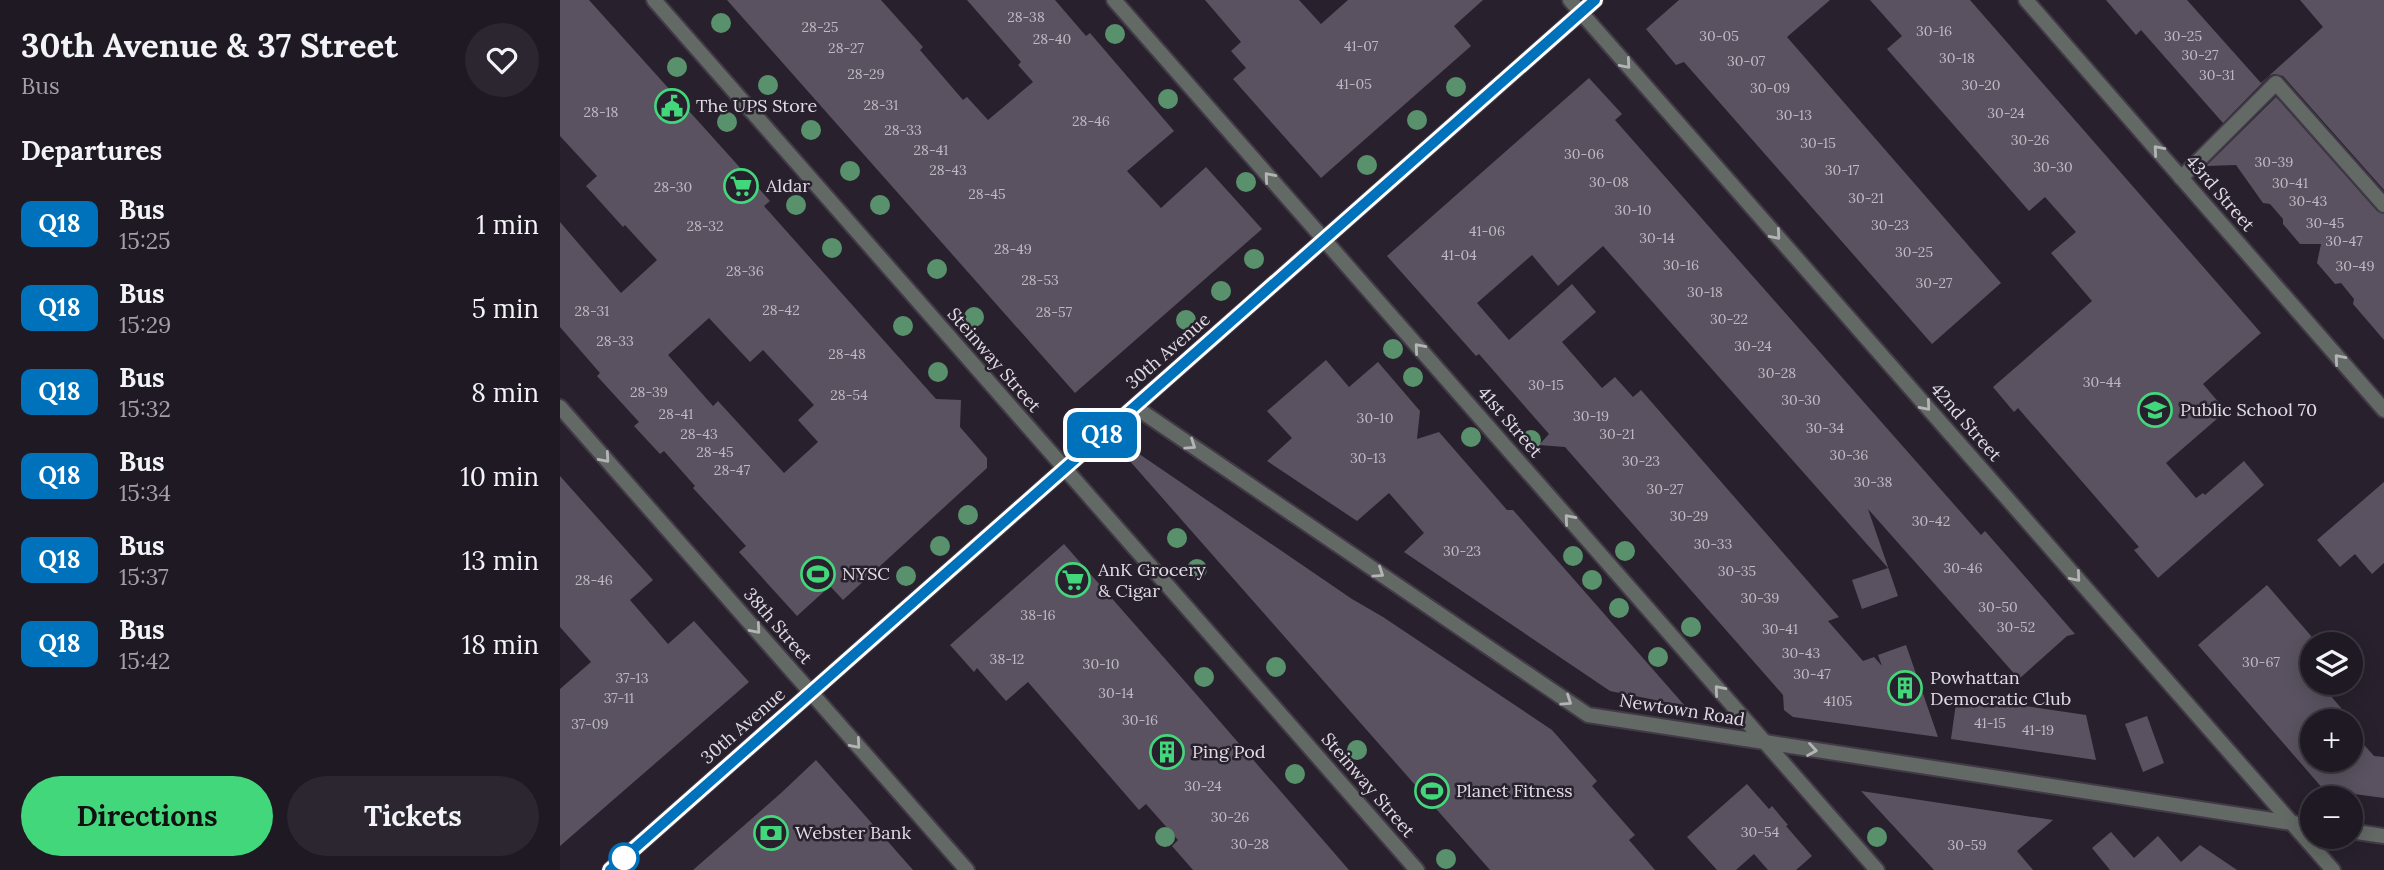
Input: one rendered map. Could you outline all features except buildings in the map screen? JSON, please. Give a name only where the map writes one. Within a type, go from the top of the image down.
[{"type":"street","name":"Steinway Street","points":[[654,0],[1417,870]]},
{"type":"street","name":"41st Street","points":[[1114,0],[1877,870]]},
{"type":"street","name":"42nd Street","points":[[1570,0],[2333,870]]},
{"type":"street","name":"30th Avenue","points":[[610,870],[1595,0]]},
{"type":"street","name":"43rd Street","points":[[2026,0],[2384,410]]},
{"type":"street","points":[[2182,178],[2276,83],[2384,205]]},
{"type":"street","name":"38th Street","points":[[560,407],[967,870]]},
{"type":"street","name":"Newtown Road","points":[[1135,407],[1588,715],[2300,824]]},
{"type":"street","points":[[2363,833],[2384,836]]},
{"type":"bus line","name":"Q18","points":[[610,870],[1595,0]]},
{"type":"place","name":"The UPS Store","points":[[672,106]]},
{"type":"place","name":"Aldar","points":[[741,186]]},
{"type":"place","name":"Public School 70","points":[[2155,410]]},
{"type":"place","name":"NYSC","points":[[818,574]]},
{"type":"place","name":"AnK Grocery & Cigar","points":[[1073,580]]},
{"type":"place","name":"Powhattan Democratic Club","points":[[1905,688]]},
{"type":"place","name":"Ping Pod","points":[[1167,752]]},
{"type":"place","name":"Planet Fitness","points":[[1432,791]]},
{"type":"place","name":"Webster Bank","points":[[771,833]]}]
